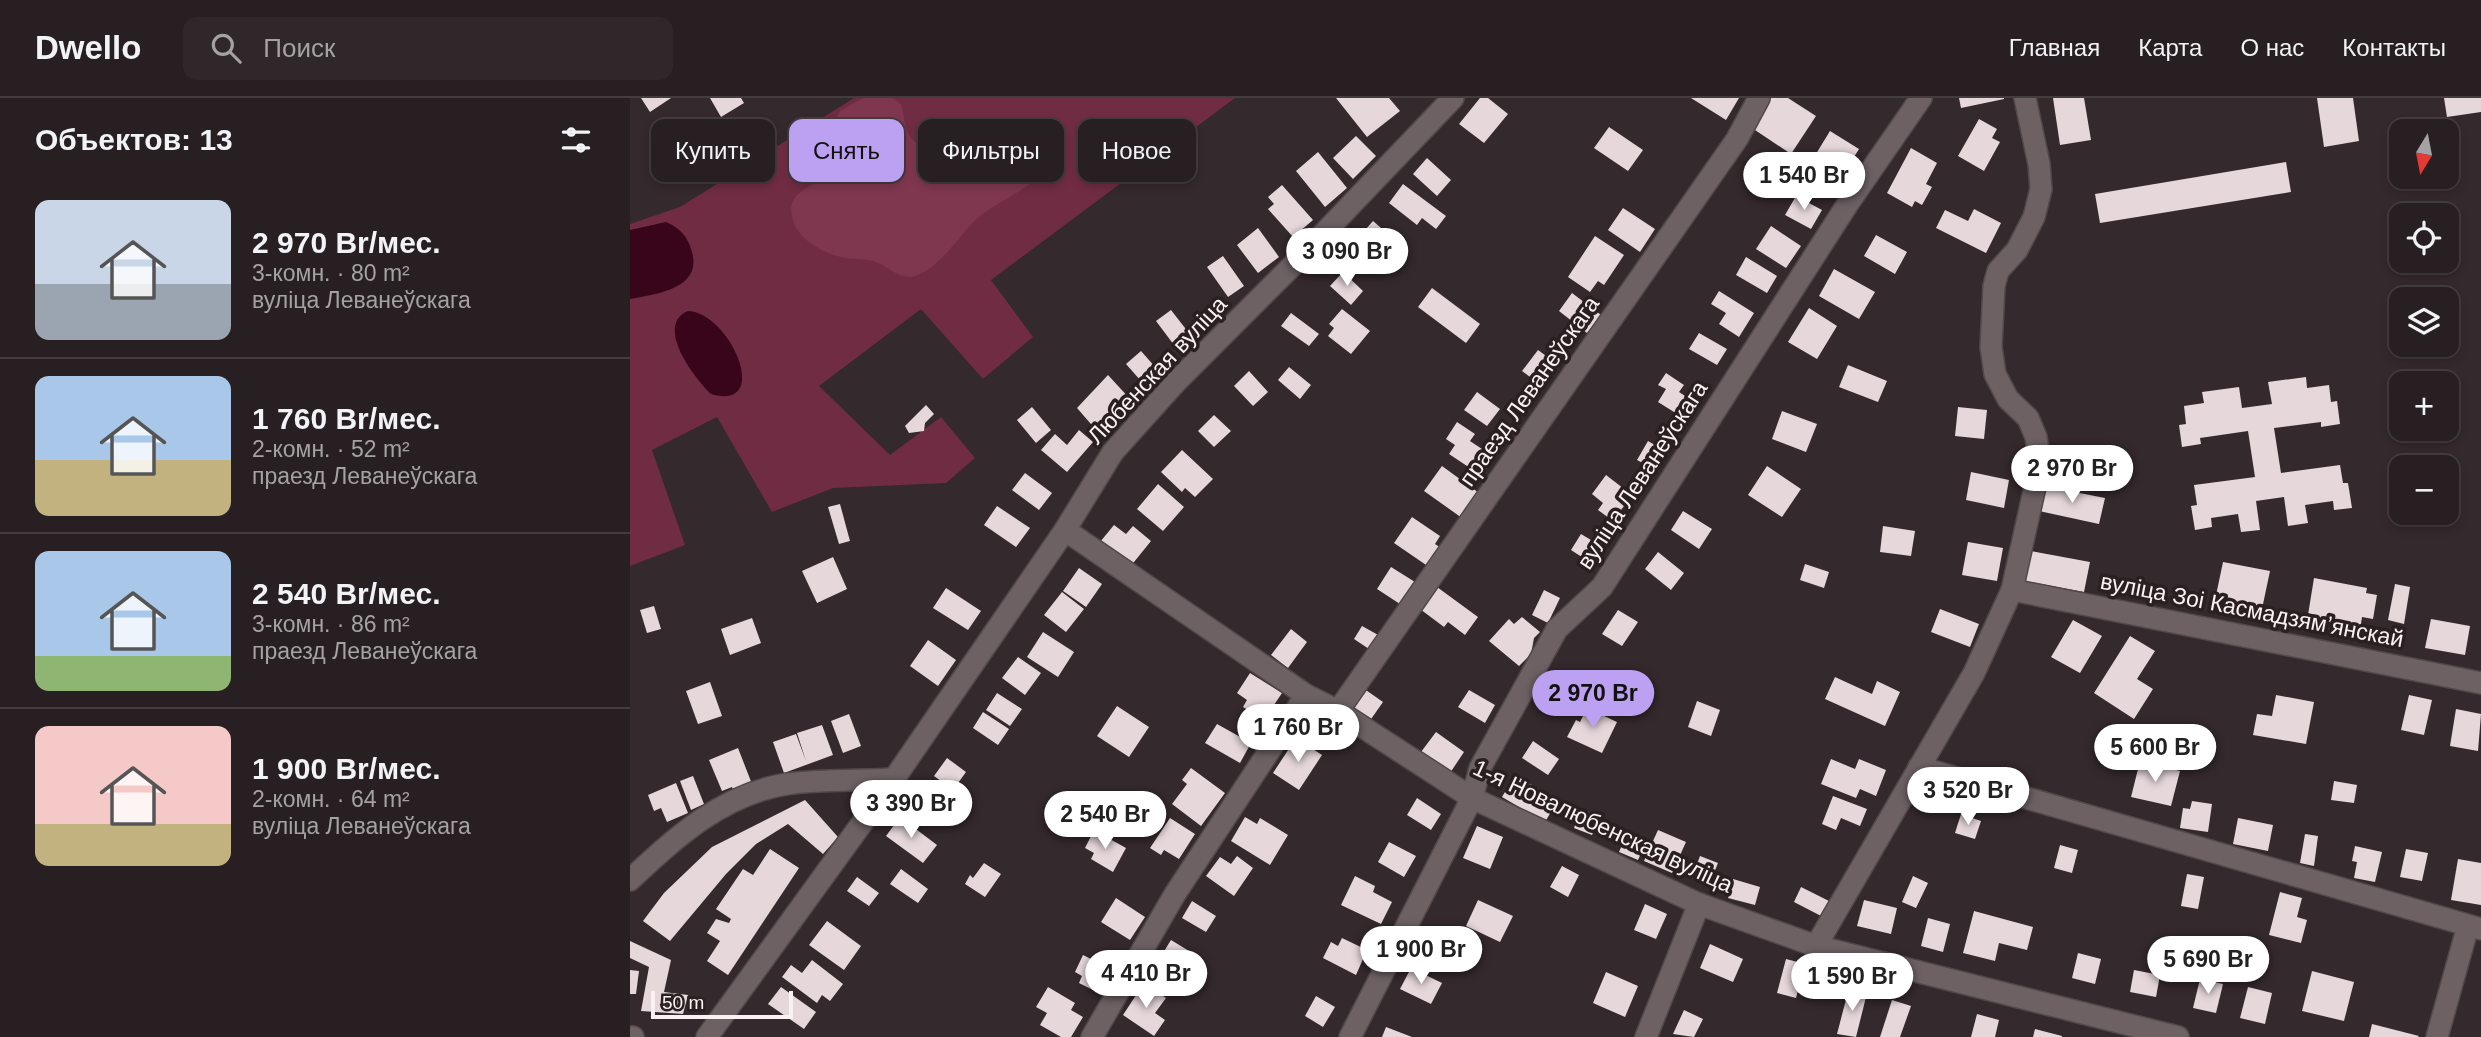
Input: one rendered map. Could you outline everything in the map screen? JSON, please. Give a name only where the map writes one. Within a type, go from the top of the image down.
[{"type":"street","name":"Любенская вуліца","points":[[707,1037],[894,779],[1065,530],[1113,453],[1176,382],[1303,255],[1453,98]]},
{"type":"street","name":"праезд Леванеўскага","points":[[1338,711],[1729,151],[1759,98]]},
{"type":"street","name":"вуліца Леванеўскага","points":[[1350,1037],[1472,798],[1480,768],[1557,629],[1602,587],[1847,205],[1921,98]]},
{"type":"street","points":[[1816,946],[1974,673],[2012,590],[2040,464],[2036,437],[2028,418],[2008,399],[1994,374],[1991,347],[1994,286],[1998,271],[2017,250],[2034,217],[2041,189],[2039,164],[2025,98]]},
{"type":"street","name":"1-я Новалюбенская вуліца","points":[[1065,530],[1306,695],[1338,711],[1472,798],[1699,904],[1816,946],[2178,1037]]},
{"type":"street","name":"вуліца Зоі Касмадзямʼянскай","points":[[2012,590],[2481,683]]},
{"type":"street","points":[[1093,1037],[1175,894],[1306,695]]},
{"type":"street","points":[[1919,767],[2475,927],[2437,1037]]},
{"type":"street","points":[[630,880],[684,830],[731,802],[786,784],[894,779]]},
{"type":"street","points":[[1646,1037],[1699,904]]},
{"type":"shaded area","points":[[854,98],[1235,98],[1196,127],[1196,119],[1078,119],[1078,182],[1122,182],[991,280],[1033,337],[983,379],[921,309],[819,386],[890,455],[941,417],[975,458],[946,483],[833,488],[772,512],[717,417],[652,450],[685,545],[630,566],[630,224],[680,207],[720,182],[775,182],[775,147],[789,139],[789,182],[904,182],[904,119],[820,119]]},
{"type":"shaded area","points":[[863,98],[892,98],[901,104],[909,135],[918,143],[918,182],[1032,182],[980,216],[937,263],[920,274],[902,276],[872,261],[830,254],[808,241],[797,230],[791,208],[796,196],[818,182],[904,182],[904,119],[836,119],[840,111]]},
{"type":"shaded area","points":[[666,222],[679,230],[687,240],[694,262],[691,273],[676,287],[630,299],[630,230]]},
{"type":"shaded area","points":[[688,311],[704,316],[718,327],[730,342],[742,376],[739,389],[730,396],[711,394],[695,376],[680,352],[675,328],[679,318]]},
{"type":"building","points":[[641,98],[671,98],[650,112]]},
{"type":"building","points":[[710,98],[741,98],[744,103],[721,117]]},
{"type":"building","points":[[1336,98],[1389,98],[1400,111],[1367,137]]},
{"type":"building","points":[[1480,98],[1488,98],[1508,114],[1484,143],[1459,124]]},
{"type":"building","points":[[1691,98],[1739,98],[1726,120]]},
{"type":"building","points":[[1767,98],[1788,98],[1816,116],[1791,154],[1749,126]]},
{"type":"building","points":[[1959,98],[2004,98],[2004,99],[1961,108]]},
{"type":"building","points":[[2053,98],[2084,98],[2091,140],[2060,145]]},
{"type":"building","points":[[2317,98],[2353,98],[2359,141],[2324,147]]},
{"type":"building","points":[[2444,98],[2481,98],[2481,112],[2447,117]]},
{"type":"building","points":[[1979,119],[1997,129],[1992,138],[2000,142],[1984,171],[1958,156]]},
{"type":"building","points":[[1609,127],[1643,150],[1628,171],[1594,148]]},
{"type":"building","points":[[1830,131],[1859,149],[1837,184],[1808,167]]},
{"type":"building","points":[[1356,136],[1376,156],[1353,179],[1333,158]]},
{"type":"building","points":[[1911,148],[1937,163],[1926,184],[1932,187],[1922,205],[1915,201],[1912,207],[1887,193]]},
{"type":"building","points":[[1318,152],[1347,188],[1325,207],[1296,171]]},
{"type":"building","points":[[1427,158],[1451,180],[1437,196],[1413,174]]},
{"type":"building","points":[[2286,162],[2291,192],[2100,223],[2095,194]]},
{"type":"building","points":[[1403,184],[1446,216],[1436,229],[1422,218],[1417,225],[1389,203]]},
{"type":"building","points":[[1282,185],[1313,220],[1293,237],[1268,209],[1274,204],[1268,197]]},
{"type":"building","points":[[1796,196],[1822,210],[1811,229],[1785,215]]},
{"type":"building","points":[[1623,208],[1655,229],[1640,252],[1608,230]]},
{"type":"building","points":[[1974,209],[2001,223],[1986,253],[1936,228],[1945,210],[1968,221]]},
{"type":"building","points":[[1373,221],[1402,246],[1389,262],[1359,237]]},
{"type":"building","points":[[1771,226],[1801,246],[1786,268],[1756,249]]},
{"type":"building","points":[[1258,228],[1279,257],[1258,273],[1237,245]]},
{"type":"building","points":[[1876,235],[1907,252],[1895,274],[1864,256]]},
{"type":"building","points":[[1595,236],[1624,255],[1604,285],[1598,281],[1590,292],[1568,277]]},
{"type":"building","points":[[1223,256],[1244,286],[1228,297],[1207,267]]},
{"type":"building","points":[[1746,257],[1777,276],[1767,293],[1736,275]]},
{"type":"building","points":[[1834,269],[1875,292],[1859,319],[1819,296]]},
{"type":"building","points":[[1343,272],[1363,291],[1351,305],[1330,286]]},
{"type":"building","points":[[1432,288],[1480,324],[1466,343],[1418,307]]},
{"type":"building","points":[[1719,291],[1754,313],[1739,337],[1719,324],[1726,313],[1711,304]]},
{"type":"building","points":[[1572,293],[1601,315],[1587,333],[1559,311]]},
{"type":"building","points":[[1809,308],[1837,326],[1817,359],[1788,342]]},
{"type":"building","points":[[1342,309],[1370,331],[1351,354],[1328,336],[1334,328],[1329,324]]},
{"type":"building","points":[[1171,310],[1192,337],[1177,349],[1156,321]]},
{"type":"building","points":[[1291,313],[1319,334],[1309,346],[1281,326]]},
{"type":"building","points":[[1699,333],[1727,349],[1717,365],[1689,349]]},
{"type":"building","points":[[1538,350],[1557,364],[1541,385],[1522,371]]},
{"type":"building","points":[[1141,351],[1156,368],[1141,381],[1126,364]]},
{"type":"building","points":[[1848,365],[1887,381],[1878,402],[1839,387]]},
{"type":"building","points":[[1289,367],[1311,385],[1300,399],[1278,380]]},
{"type":"building","points":[[1249,371],[1268,392],[1253,406],[1234,386]]},
{"type":"building","points":[[1666,373],[1684,385],[1679,392],[1693,401],[1682,417],[1658,402],[1666,389],[1658,385]]},
{"type":"building","points":[[1108,375],[1131,400],[1097,431],[1077,408]]},
{"type":"building","points":[[2306,377],[2307,388],[2329,385],[2331,402],[2337,401],[2340,424],[2321,427],[2321,422],[2274,428],[2281,473],[2340,465],[2343,483],[2348,483],[2352,508],[2334,510],[2333,501],[2305,505],[2308,523],[2288,526],[2284,497],[2256,501],[2260,530],[2241,532],[2238,514],[2211,518],[2212,527],[2195,530],[2191,506],[2197,505],[2194,485],[2255,477],[2248,431],[2200,438],[2201,444],[2182,447],[2179,425],[2186,424],[2184,406],[2204,403],[2202,392],[2239,387],[2242,408],[2272,404],[2268,382]]},
{"type":"building","points":[[1477,392],[1500,409],[1487,426],[1464,410]]},
{"type":"building","points":[[926,405],[934,414],[925,423],[924,431],[909,433],[905,426]]},
{"type":"building","points":[[1032,407],[1051,430],[1036,443],[1017,420]]},
{"type":"building","points":[[1958,407],[1987,410],[1984,439],[1955,436]]},
{"type":"building","points":[[1782,411],[1817,424],[1806,452],[1772,439]]},
{"type":"building","points":[[1214,415],[1231,431],[1214,447],[1198,431]]},
{"type":"building","points":[[1457,422],[1475,434],[1470,441],[1494,457],[1482,476],[1449,454],[1455,445],[1446,439]]},
{"type":"building","points":[[1079,430],[1093,442],[1067,472],[1041,450],[1055,434],[1067,445]]},
{"type":"building","points":[[1648,441],[1665,451],[1654,469],[1637,460]]},
{"type":"building","points":[[1182,450],[1213,479],[1195,497],[1185,488],[1182,492],[1161,472]]},
{"type":"building","points":[[1442,466],[1479,493],[1462,518],[1424,491]]},
{"type":"building","points":[[1767,466],[1801,489],[1782,517],[1748,495]]},
{"type":"building","points":[[1971,472],[2009,480],[2004,508],[1966,500]]},
{"type":"building","points":[[1025,473],[1052,493],[1039,510],[1012,490]]},
{"type":"building","points":[[1606,475],[1632,495],[1613,521],[1598,510],[1603,503],[1592,494]]},
{"type":"building","points":[[1158,484],[1184,507],[1163,531],[1137,509]]},
{"type":"building","points":[[2044,486],[2105,498],[2099,524],[2039,511]]},
{"type":"building","points":[[840,504],[850,541],[839,544],[828,507]]},
{"type":"building","points":[[997,506],[1030,528],[1016,547],[984,525]]},
{"type":"building","points":[[1683,511],[1712,529],[1699,549],[1671,530]]},
{"type":"building","points":[[1412,517],[1440,536],[1435,544],[1441,548],[1429,567],[1394,543]]},
{"type":"building","points":[[1114,525],[1126,534],[1133,526],[1151,541],[1130,567],[1100,542]]},
{"type":"building","points":[[1883,526],[1915,531],[1911,556],[1880,552]]},
{"type":"building","points":[[1581,534],[1601,546],[1591,563],[1571,550]]},
{"type":"building","points":[[1968,542],[2003,548],[1997,581],[1962,575]]},
{"type":"building","points":[[2031,551],[2090,562],[2084,592],[2025,581]]},
{"type":"building","points":[[1658,552],[1684,573],[1671,590],[1645,569]]},
{"type":"building","points":[[833,557],[847,589],[817,603],[802,571]]},
{"type":"building","points":[[2223,562],[2270,571],[2262,609],[2215,600]]},
{"type":"building","points":[[1805,564],[1829,572],[1824,588],[1800,580]]},
{"type":"building","points":[[1391,567],[1415,582],[1400,604],[1377,589]]},
{"type":"building","points":[[1079,568],[1102,584],[1086,607],[1063,591]]},
{"type":"building","points":[[2314,578],[2367,588],[2366,593],[2377,595],[2373,619],[2362,617],[2360,630],[2307,621]]},
{"type":"building","points":[[2395,584],[2410,587],[2404,624],[2388,620]]},
{"type":"building","points":[[1437,587],[1478,617],[1465,635],[1448,622],[1444,627],[1420,609]]},
{"type":"building","points":[[946,588],[981,611],[968,630],[933,608]]},
{"type":"building","points":[[1544,590],[1560,598],[1548,623],[1532,615]]},
{"type":"building","points":[[1062,592],[1084,609],[1066,632],[1044,615]]},
{"type":"building","points":[[654,606],[661,629],[647,633],[640,610]]},
{"type":"building","points":[[1940,609],[1979,624],[1970,647],[1931,632]]},
{"type":"building","points":[[1618,610],[1638,622],[1622,646],[1602,634]]},
{"type":"building","points":[[1522,617],[1540,632],[1534,638],[1531,654],[1519,666],[1489,641],[1509,619],[1514,624]]},
{"type":"building","points":[[752,618],[761,643],[730,655],[721,629]]},
{"type":"building","points":[[2431,619],[2470,626],[2465,655],[2425,648]]},
{"type":"building","points":[[2073,620],[2102,636],[2080,673],[2051,657]]},
{"type":"building","points":[[1362,626],[1380,636],[1372,651],[1354,639]]},
{"type":"building","points":[[1291,629],[1307,642],[1288,668],[1271,655]]},
{"type":"building","points":[[1043,632],[1074,652],[1058,677],[1027,657]]},
{"type":"building","points":[[2130,636],[2155,651],[2137,679],[2153,689],[2134,719],[2094,693]]},
{"type":"building","points":[[928,640],[956,660],[938,686],[910,666]]},
{"type":"building","points":[[1018,657],[1041,673],[1025,695],[1002,678]]},
{"type":"building","points":[[1250,673],[1282,693],[1264,720],[1243,707],[1247,700],[1237,693]]},
{"type":"building","points":[[1835,677],[1872,694],[1877,681],[1900,692],[1885,726],[1825,699]]},
{"type":"building","points":[[710,682],[722,716],[698,724],[686,691]]},
{"type":"building","points":[[1363,688],[1383,702],[1369,722],[1350,708]]},
{"type":"building","points":[[1469,690],[1495,705],[1485,723],[1458,707]]},
{"type":"building","points":[[997,693],[1022,709],[1010,726],[986,710]]},
{"type":"building","points":[[2276,695],[2314,702],[2306,744],[2253,735],[2257,714],[2272,716]]},
{"type":"building","points":[[2409,695],[2432,700],[2424,735],[2401,730]]},
{"type":"building","points":[[1697,701],[1720,710],[1711,736],[1688,727]]},
{"type":"building","points":[[1117,706],[1149,727],[1129,757],[1097,736]]},
{"type":"building","points":[[1587,708],[1617,722],[1602,753],[1567,737],[1576,720],[1580,722]]},
{"type":"building","points":[[2456,709],[2481,714],[2478,751],[2450,746]]},
{"type":"building","points":[[983,712],[1009,729],[998,745],[973,728]]},
{"type":"building","points":[[849,714],[861,746],[843,753],[831,721]]},
{"type":"building","points":[[1217,724],[1251,743],[1240,763],[1205,743]]},
{"type":"building","points":[[822,725],[833,755],[784,773],[773,742],[796,734],[806,761],[797,733]]},
{"type":"building","points":[[1436,732],[1464,752],[1450,773],[1421,752]]},
{"type":"building","points":[[1296,738],[1322,755],[1299,790],[1273,773]]},
{"type":"building","points":[[1533,741],[1559,759],[1548,775],[1522,758]]},
{"type":"building","points":[[738,748],[752,784],[734,792],[732,787],[722,791],[709,760]]},
{"type":"building","points":[[947,758],[966,772],[953,790],[934,776]]},
{"type":"building","points":[[1831,759],[1855,769],[1859,759],[1886,770],[1876,796],[1860,789],[1856,798],[1821,784]]},
{"type":"building","points":[[2140,761],[2180,771],[2171,806],[2131,797]]},
{"type":"building","points":[[1191,768],[1225,793],[1201,826],[1172,804],[1187,784],[1182,780]]},
{"type":"building","points":[[1515,775],[1558,800],[1545,822],[1502,797]]},
{"type":"building","points":[[693,776],[704,804],[691,810],[680,781]]},
{"type":"building","points":[[2334,781],[2357,785],[2354,803],[2331,800]]},
{"type":"building","points":[[676,783],[688,813],[667,822],[661,808],[654,811],[648,795]]},
{"type":"building","points":[[1833,796],[1867,809],[1860,826],[1841,818],[1836,830],[1822,824]]},
{"type":"building","points":[[1417,798],[1441,814],[1431,830],[1407,815]]},
{"type":"building","points":[[805,800],[838,837],[823,854],[788,824],[756,844],[726,874],[670,941],[643,921],[664,893],[712,847]]},
{"type":"building","points":[[2192,801],[2212,804],[2208,832],[2180,828],[2183,808],[2190,809]]},
{"type":"building","points":[[1581,809],[1600,816],[1592,835],[1574,828]]},
{"type":"building","points":[[1961,814],[1981,821],[1975,839],[1955,833]]},
{"type":"building","points":[[900,817],[937,845],[923,863],[886,836]]},
{"type":"building","points":[[1245,817],[1257,824],[1260,818],[1288,835],[1270,865],[1231,841]]},
{"type":"building","points":[[1170,818],[1195,834],[1179,859],[1164,850],[1161,855],[1150,848]]},
{"type":"building","points":[[2238,818],[2273,825],[2268,851],[2233,844]]},
{"type":"building","points":[[1477,826],[1503,837],[1490,869],[1463,858]]},
{"type":"building","points":[[1658,830],[1686,842],[1672,873],[1644,861]]},
{"type":"building","points":[[1092,834],[1099,838],[1101,834],[1126,848],[1113,872],[1091,859],[1094,853],[1085,848]]},
{"type":"building","points":[[1627,834],[1646,842],[1638,860],[1619,852]]},
{"type":"building","points":[[2305,834],[2318,836],[2314,866],[2300,863]]},
{"type":"building","points":[[1389,842],[1416,856],[1404,877],[1378,862]]},
{"type":"building","points":[[2060,845],[2078,850],[2072,873],[2054,868]]},
{"type":"building","points":[[2355,846],[2382,852],[2375,882],[2354,878],[2357,862],[2352,861]]},
{"type":"building","points":[[770,849],[799,868],[728,975],[707,961],[720,941],[707,933],[716,919],[729,923],[731,919],[716,909],[743,869],[753,875]]},
{"type":"building","points":[[2406,849],[2428,853],[2422,881],[2400,877]]},
{"type":"building","points":[[1237,856],[1253,868],[1234,896],[1206,876],[1220,857],[1231,864]]},
{"type":"building","points":[[1700,856],[1718,863],[1709,885],[1692,878]]},
{"type":"building","points":[[2458,859],[2481,863],[2481,905],[2451,900]]},
{"type":"building","points":[[984,863],[1001,874],[985,897],[965,884],[970,875],[973,878]]},
{"type":"building","points":[[1562,866],[1579,875],[1568,897],[1550,887]]},
{"type":"building","points":[[901,869],[928,889],[918,903],[890,884]]},
{"type":"building","points":[[2187,874],[2204,877],[2198,909],[2181,906]]},
{"type":"building","points":[[1355,876],[1375,886],[1373,892],[1392,902],[1381,924],[1341,905]]},
{"type":"building","points":[[1913,876],[1928,883],[1916,908],[1902,902]]},
{"type":"building","points":[[857,877],[879,893],[869,906],[847,891]]},
{"type":"building","points":[[1733,879],[1760,887],[1755,905],[1728,898]]},
{"type":"building","points":[[1801,887],[1831,902],[1823,917],[1794,902]]},
{"type":"building","points":[[2280,892],[2302,898],[2297,917],[2307,920],[2301,943],[2269,935]]},
{"type":"building","points":[[1116,898],[1145,917],[1130,940],[1101,922]]},
{"type":"building","points":[[1478,900],[1513,916],[1500,942],[1466,926]]},
{"type":"building","points":[[1864,900],[1897,908],[1891,934],[1857,926]]},
{"type":"building","points":[[1192,901],[1216,916],[1206,932],[1182,918]]},
{"type":"building","points":[[1645,904],[1667,914],[1656,939],[1634,930]]},
{"type":"building","points":[[1974,911],[2033,927],[2027,950],[1999,943],[1995,961],[1963,953]]},
{"type":"building","points":[[1928,918],[1950,924],[1943,952],[1921,946]]},
{"type":"building","points":[[827,921],[861,946],[844,970],[809,945]]},
{"type":"building","points":[[1436,926],[1470,945],[1460,965],[1425,946]]},
{"type":"building","points":[[1342,938],[1367,950],[1356,975],[1323,958],[1331,942],[1338,946]]},
{"type":"building","points":[[1171,940],[1189,951],[1177,972],[1158,961]]},
{"type":"building","points":[[630,941],[671,960],[664,992],[688,995],[683,1014],[641,1011],[649,967],[630,958]]},
{"type":"building","points":[[1710,944],[1743,959],[1733,982],[1700,968]]},
{"type":"building","points":[[2078,953],[2101,959],[2095,984],[2072,978]]},
{"type":"building","points":[[1083,955],[1109,968],[1097,992],[1079,983],[1082,976],[1075,972]]},
{"type":"building","points":[[1786,959],[1805,964],[1796,998],[1777,993]]},
{"type":"building","points":[[812,960],[843,984],[830,1001],[822,995],[817,1003],[782,977],[791,965],[802,973]]},
{"type":"building","points":[[1411,968],[1442,983],[1431,1004],[1400,989]]},
{"type":"building","points":[[630,970],[639,971],[636,994],[630,994]]},
{"type":"building","points":[[2134,970],[2160,975],[2156,997],[2130,992]]},
{"type":"building","points":[[2312,971],[2354,982],[2344,1021],[2302,1011]]},
{"type":"building","points":[[1606,972],[1638,986],[1625,1017],[1593,1003]]},
{"type":"building","points":[[2200,979],[2223,984],[2216,1013],[2193,1008]]},
{"type":"building","points":[[1144,983],[1166,998],[1155,1013],[1165,1020],[1154,1036],[1123,1015]]},
{"type":"building","points":[[781,987],[816,1012],[804,1029],[768,1004]]},
{"type":"building","points":[[1048,987],[1075,1003],[1071,1010],[1083,1017],[1071,1037],[1061,1037],[1040,1025],[1047,1013],[1036,1007]]},
{"type":"building","points":[[2248,987],[2272,993],[2265,1024],[2240,1018]]},
{"type":"building","points":[[1849,988],[1867,993],[1856,1037],[1837,1034]]},
{"type":"building","points":[[1316,996],[1335,1007],[1323,1027],[1305,1016]]},
{"type":"building","points":[[1892,1000],[1911,1006],[1900,1037],[1880,1037]]},
{"type":"building","points":[[1684,1010],[1703,1019],[1694,1037],[1673,1034]]},
{"type":"building","points":[[1977,1014],[1999,1020],[1995,1037],[1971,1037]]},
{"type":"building","points":[[2372,1024],[2419,1036],[2369,1037]]},
{"type":"building","points":[[1386,1027],[1412,1037],[1382,1037]]},
{"type":"building","points":[[2035,1029],[2062,1036],[2062,1037],[2033,1037]]}]
